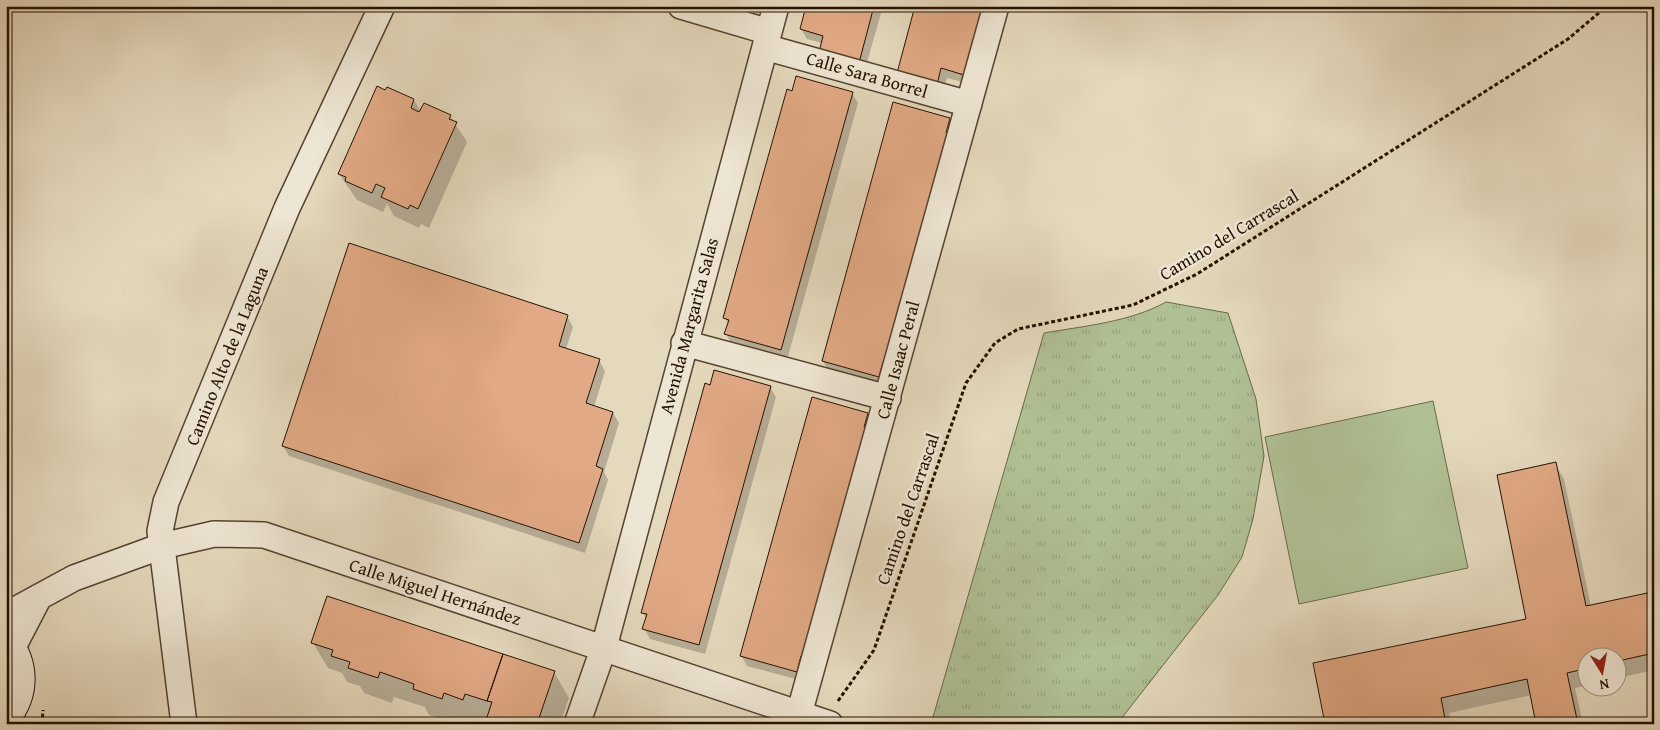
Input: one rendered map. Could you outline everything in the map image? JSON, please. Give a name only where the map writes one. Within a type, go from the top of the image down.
[{"type":"main road","points":[[10,643],[21,674],[19,695],[11,717]]},
{"type":"street","name":"Camino Alto de la Laguna","points":[[184,724],[160,531],[170,493],[287,208],[382,6]]},
{"type":"street","name":"Calle Sara Borrel","points":[[681,6],[767,39],[968,104]]},
{"type":"street","name":"Avenida Margarita Salas","points":[[577,724],[604,647],[684,343],[776,6]]},
{"type":"street","name":"Calle Isaac Peral","points":[[790,715],[888,398],[996,6]]},
{"type":"street","points":[[684,343],[888,398]]},
{"type":"street","name":"Calle Miguel Hernández","points":[[6,615],[74,578],[162,546],[214,534],[264,535],[604,647],[790,715],[826,722]]},
{"type":"street","points":[[10,643],[39,597]]},
{"type":"path","name":"Camino del Carrascal","points":[[826,722],[874,650],[966,383],[996,343],[1018,329],[1132,305],[1197,274],[1568,39],[1607,6]]},
{"type":"green space","points":[[1166,302],[1228,313],[1256,399],[1264,456],[1253,519],[1242,557],[1218,595],[1117,724],[931,724],[1044,333],[1122,319]]},
{"type":"green space","points":[[1433,401],[1468,568],[1299,604],[1265,437]]},
{"type":"building","points":[[806,6],[874,6],[859,63],[819,52],[823,36],[800,29]]},
{"type":"building","points":[[915,6],[983,6],[964,75],[941,68],[937,85],[897,73]]},
{"type":"building","points":[[796,76],[853,92],[781,350],[724,334],[729,320],[723,318],[787,89],[792,91]]},
{"type":"building","points":[[377,86],[385,90],[387,87],[414,99],[411,108],[419,112],[424,103],[451,115],[449,119],[457,122],[418,209],[410,205],[408,209],[381,197],[385,188],[376,184],[372,193],[345,181],[346,177],[338,174]]},
{"type":"building","points":[[893,102],[950,118],[946,133],[952,134],[888,364],[883,362],[879,377],[822,361]]},
{"type":"building","points":[[349,243],[568,315],[559,346],[600,359],[586,403],[613,412],[596,466],[603,469],[579,543],[282,446]]},
{"type":"building","points":[[714,370],[771,386],[699,645],[642,629],[647,614],[641,613],[705,383],[710,385]]},
{"type":"building","points":[[812,397],[868,413],[864,427],[870,429],[806,658],[801,656],[797,672],[740,656]]},
{"type":"building","points":[[1556,462],[1586,606],[1652,592],[1654,653],[1628,659],[1628,648],[1578,648],[1578,670],[1567,673],[1578,724],[1536,724],[1527,679],[1441,698],[1446,724],[1325,724],[1313,663],[1526,619],[1497,475]]},
{"type":"building","points":[[327,596],[503,654],[487,701],[465,694],[463,700],[444,693],[442,699],[413,689],[414,684],[380,672],[378,678],[348,668],[350,662],[331,656],[333,650],[311,643]]},
{"type":"building","points":[[503,654],[555,671],[537,724],[480,724],[480,722],[485,723],[492,702],[487,701]]}]
